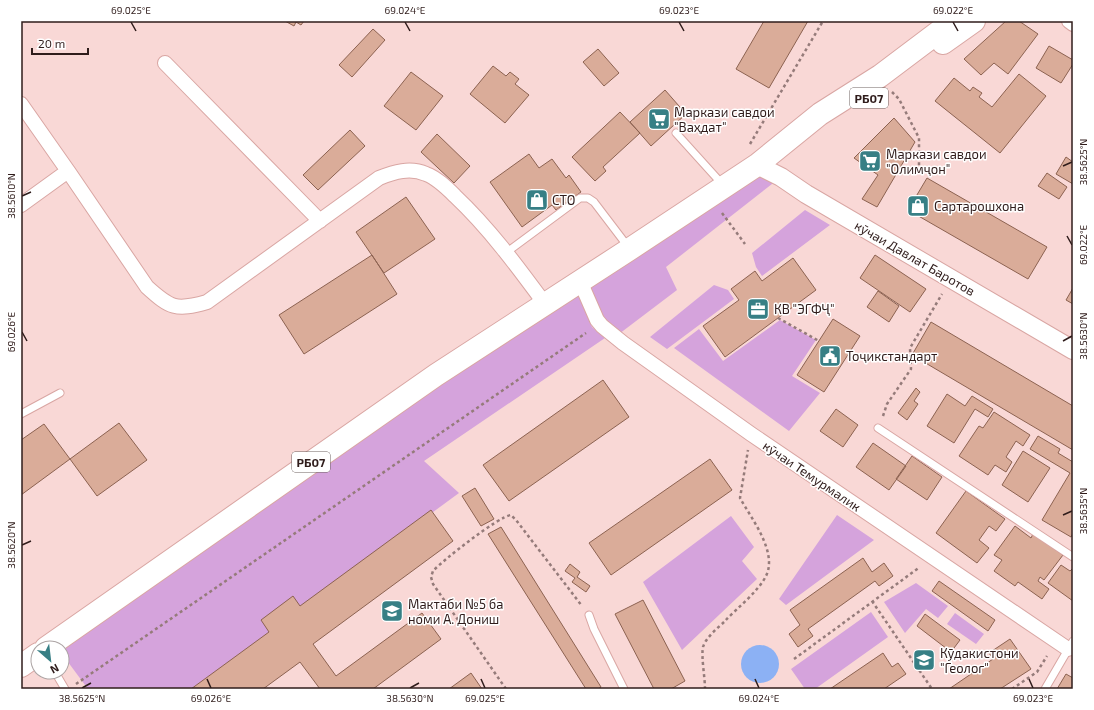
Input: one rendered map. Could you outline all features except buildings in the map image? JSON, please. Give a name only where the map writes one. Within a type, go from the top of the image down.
[{"type":"highway","name":"РБ07","points":[[57,640],[436,375],[718,191],[751,157],[880,76],[953,21]]},
{"type":"highway","name":"РБ07","points":[[751,157],[831,125],[974,21]]},
{"type":"highway","points":[[21,666],[30,660]]},
{"type":"street","points":[[1069,21],[1073,24]]},
{"type":"street","points":[[165,63],[320,221]]},
{"type":"street","points":[[21,104],[146,287],[160,298],[176,307],[192,306],[207,302],[379,178],[396,172],[413,170],[427,174],[444,185],[468,208],[507,252],[545,304]]},
{"type":"street","name":"кӯчаи Давлат Баротов","points":[[751,157],[806,194],[1073,350]]},
{"type":"street","points":[[21,205],[68,171]]},
{"type":"street","name":"кӯчаи Темурмалик","points":[[580,281],[594,316],[599,324],[632,350],[751,434],[1071,648]]},
{"type":"lane","points":[[676,133],[718,191]]},
{"type":"lane","points":[[507,252],[580,198],[588,198],[594,202],[630,249]]},
{"type":"lane","points":[[21,414],[60,393]]},
{"type":"lane","points":[[878,428],[1073,557]]},
{"type":"lane","points":[[589,615],[594,630],[624,689]]},
{"type":"lane","name":"кӯчаи Темурмалик","points":[[1045,689],[1071,648]]},
{"type":"lane","points":[[60,680],[65,689]]},
{"type":"path","points":[[751,157],[823,21]]},
{"type":"path","points":[[887,85],[899,99],[919,138],[919,166]]},
{"type":"path","points":[[718,191],[745,244]]},
{"type":"path","points":[[878,428],[887,404],[911,369],[910,348],[951,279]]},
{"type":"path","points":[[778,318],[819,341]]},
{"type":"path","points":[[76,684],[599,324]]},
{"type":"path","points":[[705,689],[705,672],[702,654],[704,645],[711,635],[755,591],[766,576],[769,566],[768,553],[762,536],[740,498],[751,434]]},
{"type":"path","points":[[506,689],[433,584],[431,576],[432,572],[436,568],[487,529],[504,517],[511,515],[589,615]]},
{"type":"path","points":[[794,659],[925,564]]},
{"type":"path","points":[[872,601],[932,689]]},
{"type":"path","points":[[1012,689],[1036,672],[1051,651]]},
{"type":"shaded area","points":[[757,165],[781,177],[666,267],[677,290],[615,337],[580,281]]},
{"type":"shaded area","points":[[805,210],[830,225],[762,276],[756,267],[752,253]]},
{"type":"shaded area","points":[[714,285],[728,290],[734,299],[667,349],[650,337]]},
{"type":"shaded area","points":[[576,290],[592,327],[605,338],[424,461],[459,493],[192,689],[88,689],[70,665],[70,642]]},
{"type":"shaded area","points":[[780,320],[816,340],[792,376],[820,393],[789,431],[674,348],[699,329],[723,361]]},
{"type":"shaded area","points":[[837,515],[874,540],[786,605],[779,599]]},
{"type":"shaded area","points":[[731,516],[754,547],[742,561],[757,579],[682,650],[643,582]]},
{"type":"shaded area","points":[[916,583],[948,606],[938,618],[926,609],[905,633],[884,602]]},
{"type":"shaded area","points":[[871,612],[888,637],[815,689],[805,689],[791,669]]},
{"type":"shaded area","points":[[955,613],[984,634],[976,644],[947,624]]},
{"type":"water","points":[[760,645],[770,648],[776,654],[779,664],[776,674],[770,680],[760,683],[750,680],[744,674],[741,664],[744,654],[750,648]]},
{"type":"place","name":"Маркази савдои \"Ваҳдат\"","points":[[659,119]]},
{"type":"place","name":"Маркази савдои \"Олимҷон\"","points":[[870,161]]},
{"type":"place","name":"СТО","points":[[537,200]]},
{"type":"place","name":"Сартарошхона","points":[[918,206]]},
{"type":"place","name":"КВ \"ЭГФҶ\"","points":[[758,309]]},
{"type":"place","name":"Тоҷикстандарт","points":[[830,356]]},
{"type":"place","name":"Мактаби №5 ба номи А. Дониш","points":[[392,611]]},
{"type":"place","name":"Кӯдакистони \"Геолог\"","points":[[924,660]]}]
